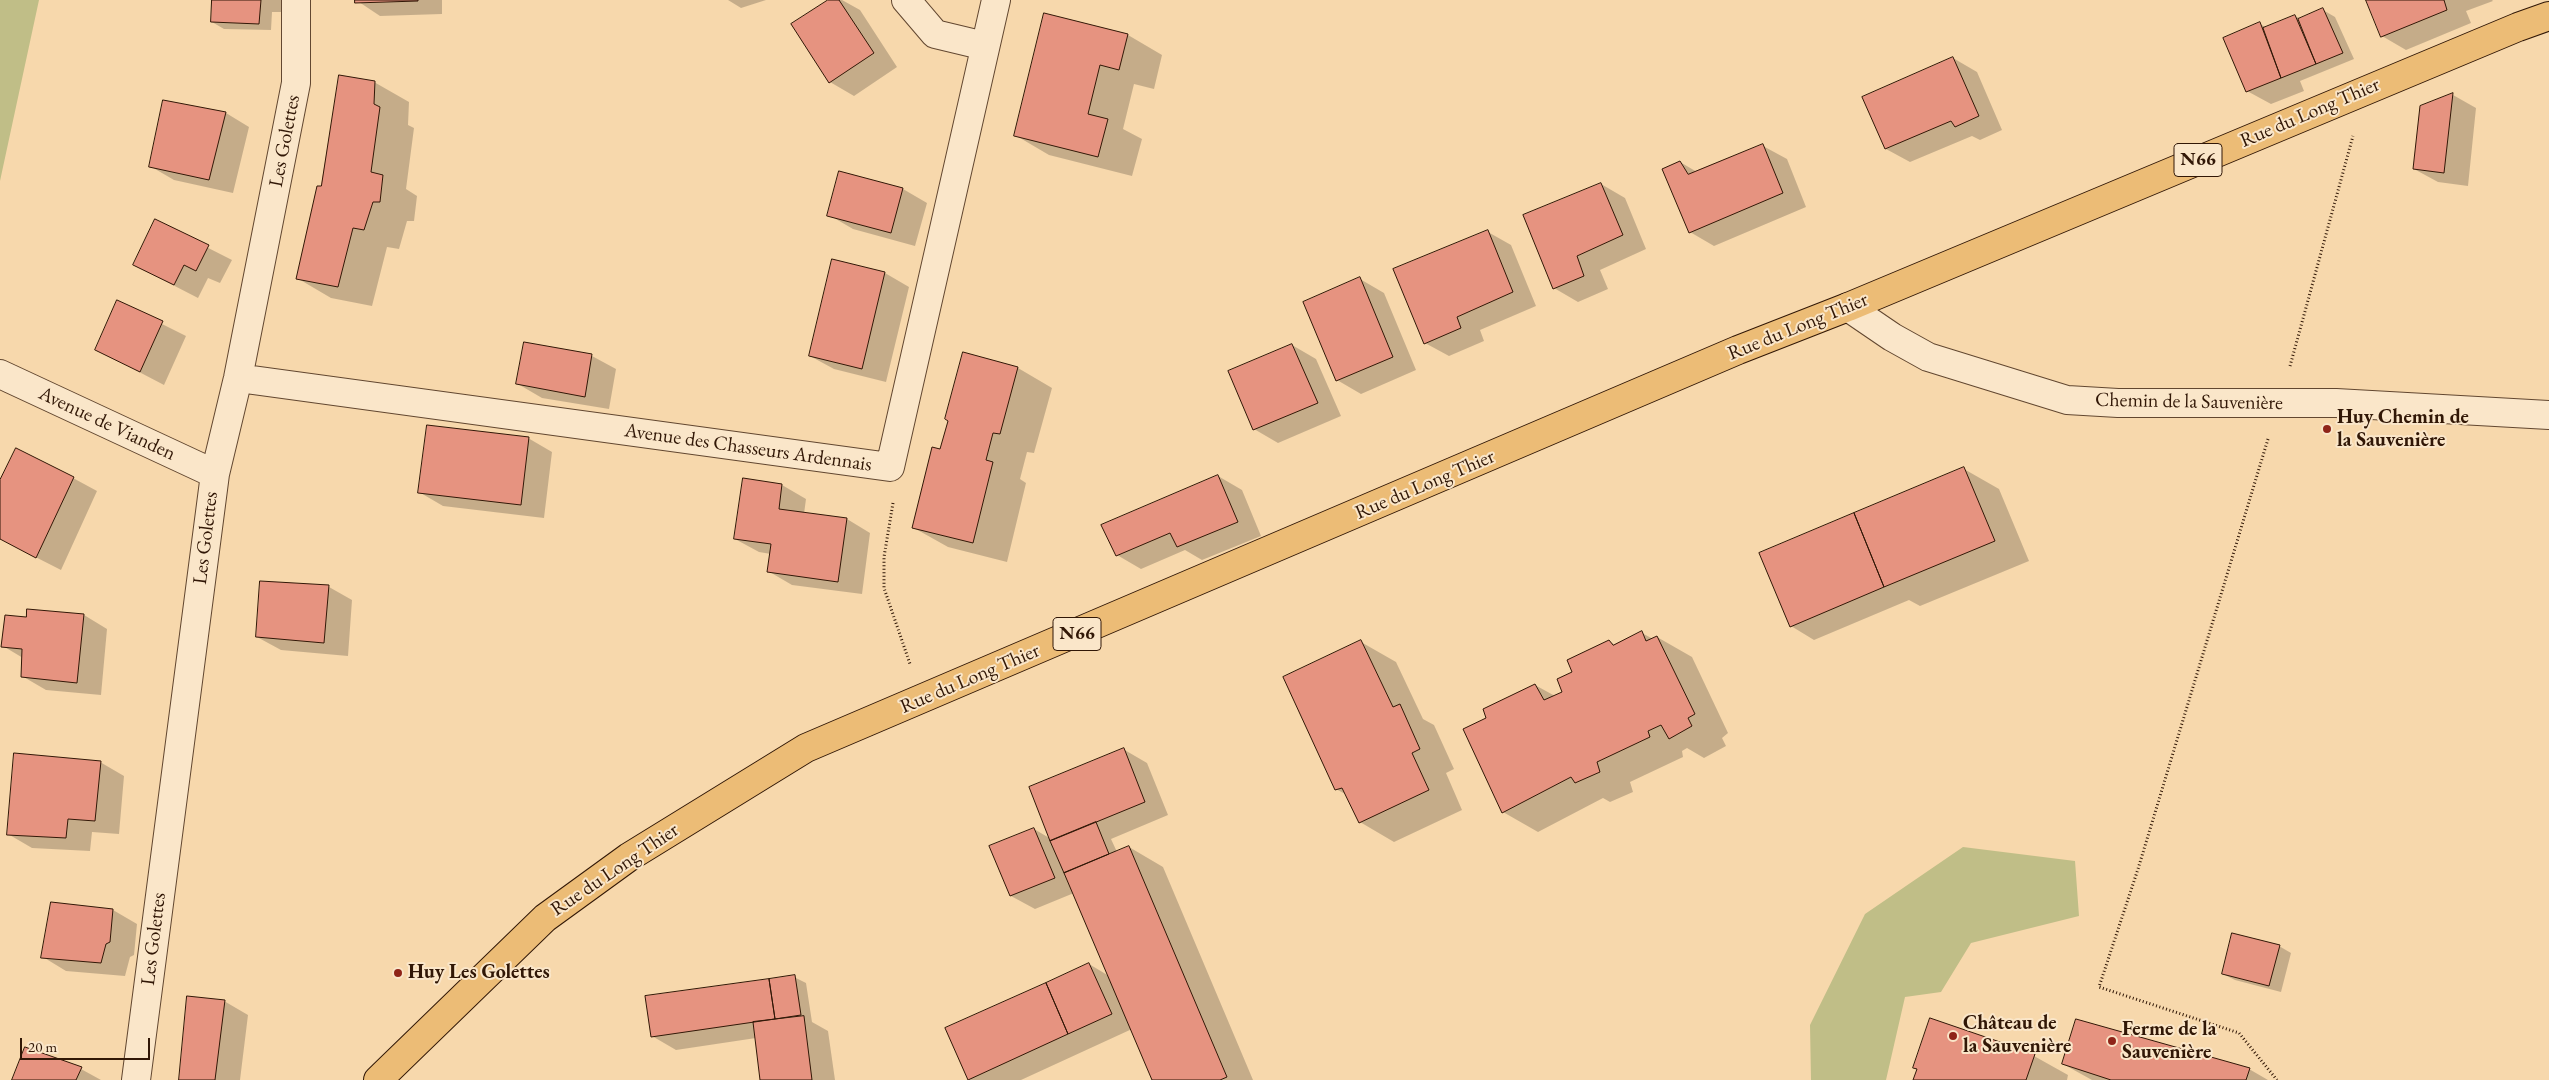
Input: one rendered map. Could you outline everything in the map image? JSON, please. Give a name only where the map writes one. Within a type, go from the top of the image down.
[{"type":"main road","name":"Rue du Long Thier","points":[[378,1080],[545,918],[629,857],[806,748],[1738,350],[1848,307],[2366,89],[2549,16]]},
{"type":"street","name":"Les Golettes","points":[[136,1080],[215,474],[238,378],[296,83],[296,0]]},
{"type":"street","points":[[906,0],[935,34],[985,46]]},
{"type":"street","name":"Avenue des Chasseurs Ardennais","points":[[238,378],[890,467],[996,0]]},
{"type":"street","name":"Chemin de la Sauvenière","points":[[1848,307],[1892,337],[1928,357],[2067,400],[2118,403],[2280,402],[2549,415]]},
{"type":"street","name":"Avenue de Vianden","points":[[0,374],[215,474]]},
{"type":"path","points":[[2277,1080],[2239,1033],[2099,987],[2138,868],[2280,402],[2366,89]]},
{"type":"path","points":[[890,467],[894,500],[884,557],[884,588],[922,699]]},
{"type":"shaded area","points":[[0,0],[39,0],[0,181]]},
{"type":"shaded area","points":[[1963,847],[2075,861],[2079,916],[1971,943],[1941,992],[1905,997],[1886,1080],[1811,1080],[1810,1025],[1865,914]]},
{"type":"building","points":[[212,0],[261,0],[259,24],[211,22]]},
{"type":"building","points":[[355,0],[418,0],[418,1],[355,3]]},
{"type":"building","points":[[828,0],[839,0],[874,53],[829,83],[791,24]]},
{"type":"building","points":[[2366,0],[2444,0],[2447,10],[2381,37]]},
{"type":"building","points":[[2323,8],[2343,53],[2316,64],[2298,19]]},
{"type":"building","points":[[1044,13],[1128,34],[1119,70],[1100,65],[1088,114],[1108,119],[1098,157],[1014,136]]},
{"type":"building","points":[[2295,15],[2316,64],[2281,78],[2263,28]]},
{"type":"building","points":[[2260,22],[2281,78],[2246,92],[2223,38]]},
{"type":"building","points":[[1953,57],[1979,116],[1955,127],[1951,121],[1885,149],[1862,97]]},
{"type":"building","points":[[339,75],[375,81],[374,104],[380,107],[371,172],[383,175],[380,202],[373,202],[364,230],[353,228],[338,287],[296,279],[317,186],[321,186]]},
{"type":"building","points":[[2453,93],[2444,173],[2413,169],[2420,106]]},
{"type":"building","points":[[163,100],[226,112],[209,180],[149,167]]},
{"type":"building","points":[[1763,144],[1783,193],[1689,233],[1662,169],[1680,161],[1688,174]]},
{"type":"building","points":[[839,171],[903,188],[891,233],[827,216]]},
{"type":"building","points":[[1601,183],[1623,235],[1577,256],[1584,276],[1553,289],[1523,215]]},
{"type":"building","points":[[155,219],[209,245],[196,271],[184,265],[174,285],[133,265]]},
{"type":"building","points":[[1488,230],[1513,292],[1457,317],[1461,328],[1424,344],[1393,269]]},
{"type":"building","points":[[832,259],[885,272],[862,369],[809,356]]},
{"type":"building","points":[[1360,277],[1393,357],[1336,381],[1303,302]]},
{"type":"building","points":[[117,300],[163,321],[140,372],[95,350]]},
{"type":"building","points":[[524,342],[592,354],[585,397],[516,384]]},
{"type":"building","points":[[1292,344],[1318,403],[1253,430],[1228,371]]},
{"type":"building","points":[[963,352],[1018,367],[1000,434],[993,433],[986,460],[993,462],[973,543],[912,528],[932,447],[940,449],[948,421],[945,419]]},
{"type":"building","points":[[427,425],[529,437],[521,505],[418,493]]},
{"type":"building","points":[[16,448],[74,477],[36,558],[0,539],[0,480]]},
{"type":"building","points":[[1964,467],[1995,541],[1884,587],[1854,513]]},
{"type":"building","points":[[1218,475],[1238,522],[1177,547],[1170,533],[1116,556],[1101,525]]},
{"type":"building","points":[[743,478],[782,484],[779,509],[847,518],[838,582],[767,572],[771,544],[734,539]]},
{"type":"building","points":[[1854,513],[1884,587],[1790,627],[1759,553]]},
{"type":"building","points":[[260,581],[329,585],[324,643],[256,637]]},
{"type":"building","points":[[27,609],[84,614],[77,683],[21,677],[22,649],[1,647],[5,615],[26,617]]},
{"type":"building","points":[[1642,631],[1646,641],[1657,636],[1695,714],[1688,718],[1692,726],[1669,739],[1661,725],[1648,731],[1650,737],[1597,762],[1600,772],[1575,783],[1571,777],[1502,813],[1463,729],[1486,718],[1483,709],[1535,684],[1544,700],[1562,692],[1557,679],[1572,672],[1567,660],[1609,640],[1613,645]]},
{"type":"building","points":[[1361,640],[1393,707],[1400,704],[1420,749],[1412,753],[1429,790],[1359,823],[1342,788],[1335,790],[1283,677]]},
{"type":"building","points":[[1124,748],[1145,802],[1050,841],[1029,787]]},
{"type":"building","points":[[14,753],[101,761],[95,821],[68,819],[66,838],[7,835]]},
{"type":"building","points":[[1096,822],[1109,854],[1064,873],[1050,841]]},
{"type":"building","points":[[1034,828],[1055,878],[1010,896],[989,846]]},
{"type":"building","points":[[1129,846],[1227,1077],[1220,1080],[1152,1080],[1064,873]]},
{"type":"building","points":[[51,902],[113,909],[110,942],[106,944],[101,963],[41,958]]},
{"type":"building","points":[[2232,933],[2280,945],[2269,986],[2222,974]]},
{"type":"building","points":[[1089,963],[1112,1014],[1068,1034],[1046,983]]},
{"type":"building","points":[[795,975],[801,1015],[775,1019],[769,979]]},
{"type":"building","points":[[769,979],[775,1019],[651,1037],[645,996]]},
{"type":"building","points":[[1046,983],[1068,1034],[968,1080],[945,1028]]},
{"type":"building","points":[[187,996],[225,1000],[215,1080],[179,1080]]},
{"type":"building","points":[[804,1016],[812,1080],[760,1080],[753,1022]]},
{"type":"building","name":"Château de la Sauvenière","points":[[1930,1018],[2035,1054],[2026,1080],[1913,1080],[1917,1069],[1913,1068]]},
{"type":"building","name":"Ferme de la Sauvenière","points":[[2076,1019],[2250,1068],[2246,1080],[2111,1080],[2062,1064]]},
{"type":"building","points":[[25,1047],[82,1067],[76,1080],[12,1080]]},
{"type":"place","name":"Huy Chemin de la Sauvenière","points":[[2327,429]]},
{"type":"place","name":"Huy Les Golettes","points":[[398,973]]},
{"type":"place","name":"Château de la Sauvenière","points":[[1953,1036]]},
{"type":"place","name":"Ferme de la Sauvenière","points":[[2112,1041]]}]
